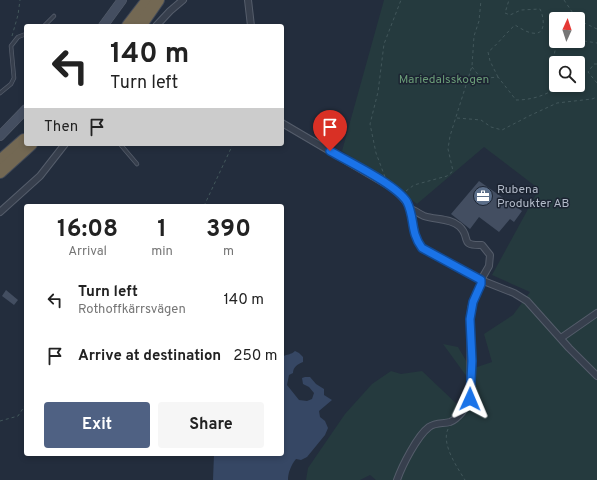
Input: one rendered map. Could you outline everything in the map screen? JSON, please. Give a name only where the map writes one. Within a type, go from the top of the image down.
[{"type":"highway","points":[[130,24],[148,0]]},
{"type":"highway","points":[[141,24],[158,0]]},
{"type":"highway","points":[[0,161],[24,140]]},
{"type":"highway","points":[[0,172],[30,146]]},
{"type":"street","points":[[104,24],[122,0]]},
{"type":"street","points":[[158,24],[183,0]]},
{"type":"street","points":[[248,0],[251,24]]},
{"type":"street","points":[[0,136],[24,111]]},
{"type":"street","points":[[284,124],[402,195],[410,209],[417,241],[422,248],[481,280],[514,293],[527,301],[561,338],[568,348],[597,376]]},
{"type":"street","points":[[0,212],[40,176],[63,146]]},
{"type":"street","points":[[397,480],[415,444],[428,428],[433,425],[451,422],[462,413],[468,404],[470,399],[472,361],[470,319],[473,302],[481,284],[481,280],[489,266],[490,255],[482,245],[472,246],[467,242],[463,231],[454,223],[423,216],[410,209]]},
{"type":"street","points":[[561,338],[597,313]]},
{"type":"lane","points":[[46,24],[54,16]]},
{"type":"lane","points":[[0,94],[11,84],[14,78],[11,46],[18,37],[24,35]]},
{"type":"lane","points":[[122,146],[137,164]]},
{"type":"path","points":[[13,42],[12,38],[20,0]]},
{"type":"path","points":[[385,177],[376,153],[370,124],[378,92],[384,44],[401,0]]},
{"type":"path","points":[[402,195],[414,185],[448,176],[453,171],[448,149],[450,136],[472,66],[474,36],[479,21],[480,0]]},
{"type":"path","points":[[509,0],[505,13],[510,15],[521,10],[540,9],[544,17],[543,25],[541,30],[537,33],[532,33],[515,25],[488,52],[490,61],[498,77],[516,100],[526,100],[552,92]]},
{"type":"path","points":[[564,0],[573,12]]},
{"type":"path","points":[[585,23],[597,29]]},
{"type":"path","points":[[585,41],[597,43]]},
{"type":"path","points":[[597,64],[594,64],[588,72],[597,83]]},
{"type":"path","points":[[472,66],[480,77],[498,77]]},
{"type":"path","points":[[456,118],[481,120],[491,127],[502,130],[557,103],[592,99],[597,97]]},
{"type":"path","points":[[205,204],[232,146]]},
{"type":"path","points":[[0,421],[18,416],[24,407]]},
{"type":"path","points":[[451,422],[445,435],[452,460],[465,480]]},
{"type":"green space","name":"Mariedalsskogen","points":[[384,0],[597,0],[597,480],[376,480],[370,475],[360,480],[306,480],[308,468],[345,414],[372,384],[391,371],[401,374],[422,371],[461,408],[468,397],[467,377],[443,344],[458,347],[471,369],[492,362],[484,334],[513,315],[530,292],[492,275],[539,189],[484,147],[417,204],[383,178],[342,151]]},
{"type":"water","points":[[295,351],[303,357],[303,362],[296,366],[293,373],[289,375],[287,385],[299,400],[307,401],[312,399],[314,393],[309,387],[303,384],[302,378],[310,377],[316,384],[324,389],[324,395],[332,400],[319,411],[320,417],[325,421],[328,428],[325,435],[307,457],[301,460],[296,459],[290,469],[288,480],[213,480],[214,456],[284,456],[284,356]]},
{"type":"building","name":"Rubena Produkter AB","points":[[479,181],[522,211],[514,222],[510,219],[499,232],[479,217],[470,229],[451,214]]},
{"type":"building","points":[[6,290],[18,300],[14,305],[2,296]]},
{"type":"place","name":"Rubena Produkter AB","points":[[483,196]]},
{"type":"route","points":[[330,151],[402,195],[410,209],[414,234],[422,248],[481,280],[481,284],[471,308],[470,319],[472,361],[470,399]]}]
